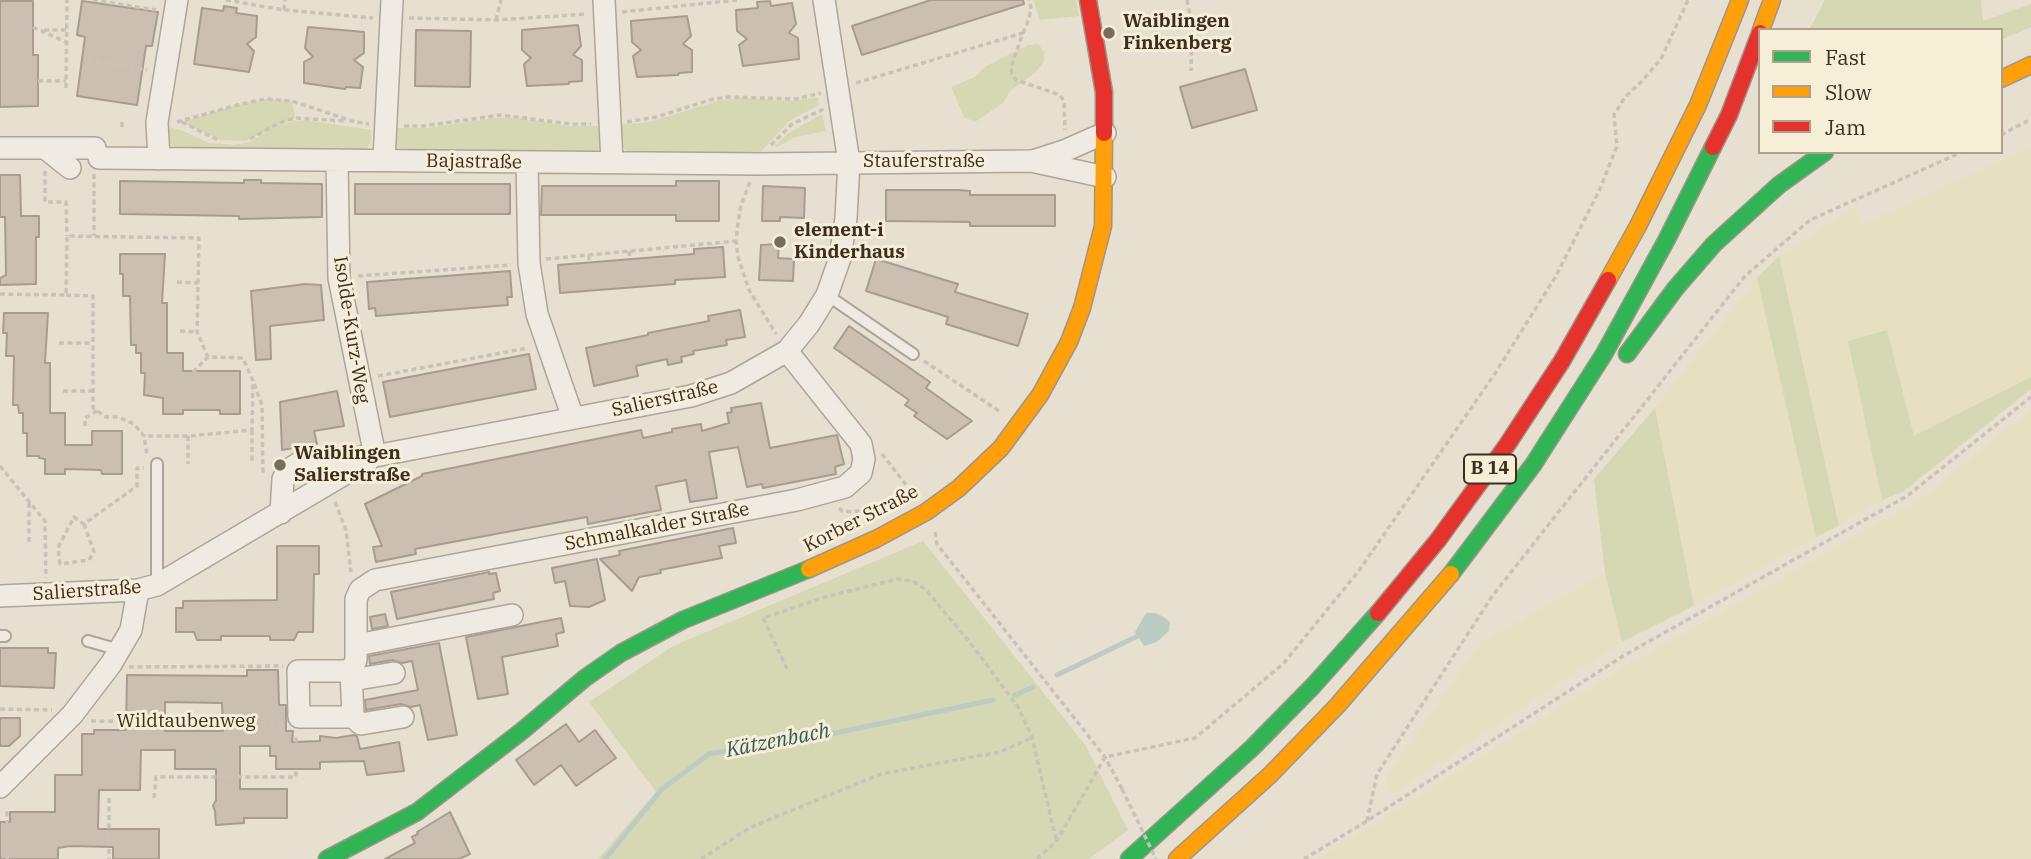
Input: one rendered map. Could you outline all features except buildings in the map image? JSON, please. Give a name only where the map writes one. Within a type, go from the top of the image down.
[{"type":"main road","name":"Korber Straße","points":[[327,859],[417,812],[522,731],[585,678],[643,640],[876,539],[926,512],[959,488],[1001,448],[1027,415],[1055,371],[1082,308],[1103,226],[1104,92],[1088,0]]},
{"type":"main road","name":"B 14","points":[[1129,859],[1224,775],[1313,686],[1438,540],[1507,445],[1562,361],[1638,226],[1698,105],[1740,0]]},
{"type":"main road","name":"B 14","points":[[1761,28],[1772,0]]},
{"type":"main road","name":"B 14","points":[[1177,859],[1270,775],[1337,706],[1465,557],[1525,475],[1590,377],[1667,239],[1729,115],[1758,36]]},
{"type":"main road","points":[[2003,78],[2031,65]]},
{"type":"main road","points":[[1590,377],[1621,363],[1675,289],[1714,244],[1749,209],[1822,154]]},
{"type":"street","name":"Stauferstraße","points":[[831,2],[838,88],[849,162],[1031,162],[1105,177]]},
{"type":"street","points":[[159,159],[157,122],[176,6]]},
{"type":"street","points":[[604,6],[612,162]]},
{"type":"street","points":[[384,160],[392,9]]},
{"type":"street","name":"Stauferstraße","points":[[1031,162],[1105,133]]},
{"type":"street","name":"Bajastraße","points":[[0,148],[45,148],[159,159],[758,164],[849,162]]},
{"type":"street","points":[[45,148],[70,168]]},
{"type":"street","name":"Isolde-Kurz-Weg","points":[[337,160],[339,278],[375,456]]},
{"type":"street","points":[[527,162],[529,262],[537,314],[573,418]]},
{"type":"street","name":"Salierstraße","points":[[281,513],[283,479],[292,466],[312,460],[375,456],[691,396],[731,383],[809,324],[827,295],[840,258],[846,218],[849,162]]},
{"type":"street","name":"Schmalkalder Straße","points":[[360,590],[374,580],[833,492],[845,487],[860,473],[864,458],[860,444],[782,342]]},
{"type":"street","name":"Salierstraße","points":[[0,596],[148,588],[189,559],[235,532],[281,513],[375,456]]},
{"type":"street","points":[[0,787],[72,715],[116,657],[131,630],[148,588]]},
{"type":"street","points":[[353,717],[352,676],[357,645],[356,599],[360,590]]},
{"type":"street","points":[[357,645],[512,615]]},
{"type":"street","points":[[394,673],[352,676],[298,671],[298,720],[353,717],[361,724],[403,717]]},
{"type":"lane","points":[[827,295],[913,354]]},
{"type":"lane","points":[[148,588],[157,464]]},
{"type":"lane","points":[[88,640],[116,657]]},
{"type":"path","points":[[66,88],[67,0]]},
{"type":"path","points":[[93,0],[176,6]]},
{"type":"path","points":[[226,0],[343,16],[392,9],[496,20],[604,6],[651,11],[738,0]]},
{"type":"path","points":[[284,10],[285,0]]},
{"type":"path","points":[[496,20],[500,0]]},
{"type":"path","points":[[1029,0],[1029,19],[1011,67],[1012,74],[1016,80],[1060,95],[1063,101],[1065,138]]},
{"type":"path","points":[[1187,0],[1192,25],[1191,71]]},
{"type":"path","points":[[1037,859],[1056,842],[1104,757],[1195,738],[1283,664],[1358,572],[1494,375],[1556,276],[1599,191],[1617,146],[1614,115],[1625,97],[1661,59],[1688,0]]},
{"type":"path","points":[[33,27],[66,42]]},
{"type":"path","points":[[41,30],[66,30]]},
{"type":"path","points":[[245,141],[295,118],[320,118],[384,126],[423,126],[501,115],[571,124],[611,124],[656,117],[713,99],[796,99],[1023,33]]},
{"type":"path","points":[[87,60],[165,73]]},
{"type":"path","points":[[37,81],[66,81]]},
{"type":"path","points":[[157,122],[182,122],[266,99],[292,102],[355,122]]},
{"type":"path","points":[[782,342],[749,290],[740,265],[736,241],[741,205],[758,164],[773,142],[792,124],[826,108]]},
{"type":"path","points":[[2003,134],[2031,119]]},
{"type":"path","points":[[122,122],[122,130]]},
{"type":"path","points":[[182,122],[201,133],[228,142]]},
{"type":"path","points":[[45,148],[45,202],[66,202],[66,295]]},
{"type":"path","points":[[94,236],[97,153]]},
{"type":"path","points":[[1367,821],[1377,774],[1493,595],[1745,276],[1810,220],[1958,154]]},
{"type":"path","points":[[66,236],[199,238],[197,332],[208,357]]},
{"type":"path","points":[[339,278],[736,241]]},
{"type":"path","points":[[629,251],[630,259]]},
{"type":"path","points":[[589,255],[589,262]]},
{"type":"path","points":[[177,282],[198,283]]},
{"type":"path","points":[[0,294],[93,296],[93,408],[106,417],[118,417],[134,424],[144,436],[146,468],[136,468],[136,486],[84,524]]},
{"type":"path","points":[[180,331],[197,332]]},
{"type":"path","points":[[59,343],[93,343]]},
{"type":"path","points":[[380,375],[547,344]]},
{"type":"path","points":[[913,354],[1003,414]]},
{"type":"path","points":[[193,372],[208,357],[243,358],[262,405],[263,475]]},
{"type":"path","points":[[253,381],[253,464]]},
{"type":"path","points":[[63,391],[93,391]]},
{"type":"path","points":[[1304,859],[1623,656],[1907,496],[2031,397]]},
{"type":"path","points":[[85,426],[85,418],[97,411]]},
{"type":"path","points":[[144,436],[188,436],[252,430]]},
{"type":"path","points":[[188,436],[188,464]]},
{"type":"path","points":[[884,455],[907,489]]},
{"type":"path","points":[[0,466],[45,521],[46,587]]},
{"type":"path","points":[[327,485],[346,530],[351,574],[360,590]]},
{"type":"path","points":[[833,492],[842,511],[854,512],[914,495]]},
{"type":"path","points":[[29,501],[29,543]]},
{"type":"path","points":[[926,512],[933,523],[937,544],[1104,757],[1156,859]]},
{"type":"path","points":[[74,517],[84,524],[94,552],[89,560],[60,564],[58,548],[74,517]]},
{"type":"path","points":[[786,669],[763,618],[825,597],[897,579],[913,581],[926,590],[972,645],[1018,707],[1032,737],[1056,842]]},
{"type":"path","points":[[116,657],[121,667],[284,666],[298,671]]},
{"type":"path","name":"Wildtaubenweg","points":[[0,709],[61,710],[81,721],[298,720]]},
{"type":"path","points":[[154,798],[156,777],[296,777],[298,720]]},
{"type":"path","points":[[702,859],[751,827],[881,774],[1000,752],[1032,737]]},
{"type":"path","points":[[109,798],[109,859]]},
{"type":"path","points":[[7,809],[7,859]]},
{"type":"shaded area","points":[[2031,147],[2031,377],[1914,436],[1887,330],[1848,341],[1882,500],[1839,526],[1779,256],[1855,206],[1861,225]]},
{"type":"shaded area","points":[[1757,278],[1816,537],[1694,606],[1655,408]]},
{"type":"shaded area","points":[[2031,409],[2031,859],[1317,859],[1626,666],[1921,499]]},
{"type":"shaded area","points":[[1605,573],[1622,642],[1391,795],[1386,777],[1481,642]]},
{"type":"shaded area","points":[[1146,613],[1155,613],[1170,622],[1169,631],[1157,642],[1144,646],[1135,632]]},
{"type":"green space","points":[[1033,0],[1076,0],[1079,16],[1040,20]]},
{"type":"green space","points":[[1825,0],[1981,0],[1983,21],[2031,4],[2031,27],[2003,39],[2003,28],[1810,28]]},
{"type":"green space","points":[[1038,44],[1044,51],[1044,62],[1035,73],[1011,90],[1003,103],[975,122],[964,117],[951,87],[975,77],[986,66],[1028,45]]},
{"type":"green space","points":[[818,97],[819,105],[789,121],[758,155],[629,154],[621,145],[619,125],[649,122],[721,100],[740,98],[793,101]]},
{"type":"green space","points":[[266,99],[292,101],[295,118],[245,141],[220,140],[182,122],[241,104]]},
{"type":"green space","points":[[822,114],[826,131],[795,137],[775,146],[787,134]]},
{"type":"green space","points":[[494,118],[518,118],[569,126],[601,126],[601,147],[595,152],[402,152],[393,142],[392,128],[427,128]]},
{"type":"green space","points":[[307,120],[371,130],[371,142],[366,150],[175,149],[170,144],[167,127],[181,130],[209,143],[235,145],[250,142],[274,127]]},
{"type":"green space","points":[[1779,256],[1839,526],[1816,537],[1757,278]]},
{"type":"green space","points":[[1887,330],[1914,436],[2031,377],[2031,389],[1904,491],[1882,500],[1848,341]]},
{"type":"green space","points":[[1655,408],[1694,606],[1622,642],[1605,573],[1594,479]]},
{"type":"green space","points":[[923,541],[1086,746],[1128,830],[1089,859],[598,859],[656,792],[589,702],[673,646]]},
{"type":"waterway","name":"Kätzenbach","points":[[1057,675],[1142,634]]},
{"type":"waterway","name":"Kätzenbach","points":[[1015,695],[1033,687]]},
{"type":"waterway","name":"Kätzenbach","points":[[605,859],[662,789],[709,754],[821,736],[993,700]]},
{"type":"traffic: fast","points":[[1451,574],[1533,465],[1604,354],[1667,239],[1713,147]]},
{"type":"traffic: fast","points":[[1627,354],[1675,289],[1714,244],[1779,185],[1822,154]]},
{"type":"traffic: fast","points":[[327,859],[417,812],[522,731],[585,678],[621,653],[683,620],[809,569]]},
{"type":"traffic: fast","points":[[1129,859],[1252,748],[1313,686],[1378,613]]},
{"type":"traffic: slow","points":[[1608,280],[1698,105],[1740,0]]},
{"type":"traffic: slow","points":[[1762,28],[1772,0]]},
{"type":"traffic: slow","points":[[2003,78],[2031,65]]},
{"type":"traffic: slow","points":[[809,569],[876,539],[926,512],[959,488],[1001,448],[1040,395],[1069,342],[1082,308],[1103,226],[1104,133]]},
{"type":"traffic: slow","points":[[1177,859],[1270,775],[1337,706],[1451,574]]},
{"type":"traffic: jam","points":[[1088,0],[1104,92],[1104,133]]},
{"type":"traffic: jam","points":[[1713,147],[1729,115],[1758,38]]},
{"type":"traffic: jam","points":[[1378,613],[1438,540],[1507,445],[1562,361],[1608,280]]},
{"type":"place","name":"Waiblingen Finkenberg","points":[[1109,33]]},
{"type":"place","name":"element-i Kinderhaus","points":[[780,242]]},
{"type":"place","name":"Waiblingen Salierstraße","points":[[280,465]]}]
